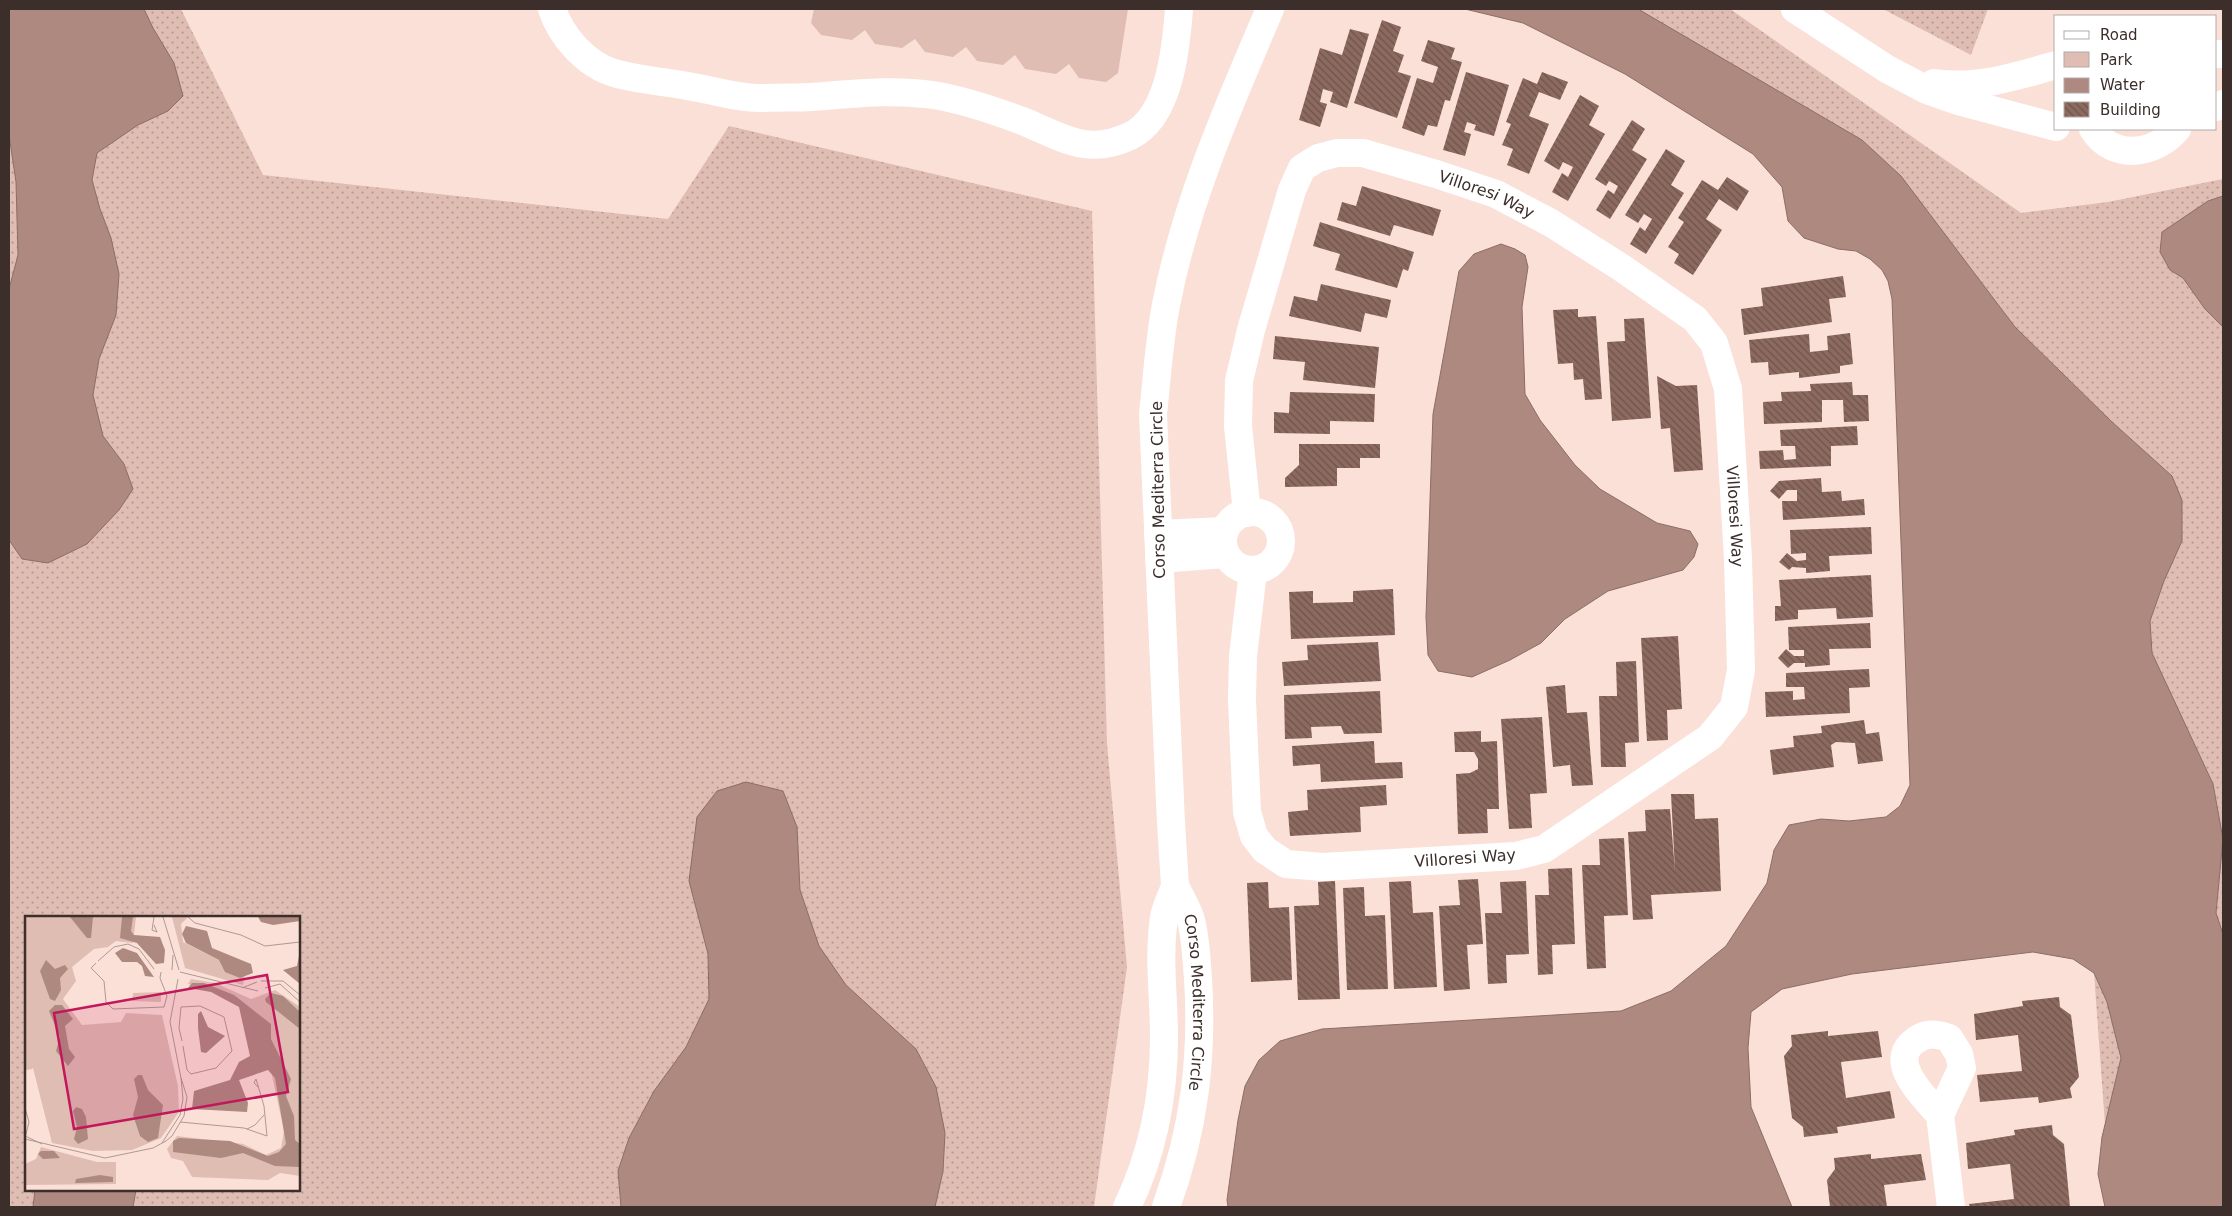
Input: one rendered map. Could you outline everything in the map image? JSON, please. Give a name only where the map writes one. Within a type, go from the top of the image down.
[{"type":"street","points":[[552,9],[562,32],[574,47],[589,60],[612,73],[764,98],[895,91],[935,95],[974,105],[1025,122],[1060,138],[1085,145],[1103,144],[1130,136],[1141,129],[1158,109],[1170,72],[1178,33],[1179,9]]},
{"type":"street","name":"Corso Mediterra Circle","points":[[1230,104],[1248,9]]},
{"type":"street","name":"Corso Mediterra Circle","points":[[1166,1207],[1183,1151],[1196,1094],[1199,1047],[1196,944],[1190,917],[1175,886],[1170,814],[1153,414],[1166,305],[1179,250],[1200,178],[1270,9]]},
{"type":"street","points":[[1794,9],[1887,69],[1927,90],[1958,101],[2054,126]]},
{"type":"street","points":[[1905,79],[1946,85],[1979,84],[2009,79],[2054,66]]},
{"type":"street","points":[[2067,130],[2101,137],[2125,150],[2140,151],[2156,147],[2169,138],[2176,130]]},
{"type":"street","name":"Villoresi Way","points":[[1247,513],[1238,426],[1240,381],[1251,330],[1292,190],[1302,168],[1318,158],[1337,153],[1363,153],[1496,194],[1551,223],[1622,268],[1695,319],[1714,343],[1728,389],[1738,550],[1741,670],[1734,706],[1710,737],[1544,849],[1516,856],[1323,866],[1286,864],[1265,850],[1254,836],[1248,812],[1242,700],[1243,656],[1253,571]]},
{"type":"street","points":[[1247,513],[1261,513],[1270,518],[1278,526],[1281,536],[1279,554],[1273,563],[1253,571],[1237,567],[1229,560],[1225,542],[1233,518],[1247,513]]},
{"type":"street","points":[[1159,546],[1225,542]]},
{"type":"street","name":"Corso Mediterra Circle","points":[[1127,1207],[1149,1151],[1159,1109],[1164,1037],[1162,959],[1164,917],[1175,886]]},
{"type":"street","points":[[1940,1115],[1951,1207]]},
{"type":"green space","points":[[9,9],[181,9],[263,175],[668,219],[729,126],[1092,211],[1107,744],[1127,967],[1094,1207],[9,1207]]},
{"type":"green space","points":[[814,9],[1128,9],[1118,73],[1106,82],[1079,78],[1069,64],[1056,74],[1025,69],[1015,55],[1003,65],[977,61],[966,47],[953,57],[925,52],[915,39],[902,48],[875,44],[865,30],[852,40],[821,35],[811,23]]},
{"type":"green space","points":[[1547,9],[1730,9],[2021,213],[2108,202],[2223,179],[2223,1207],[2111,1207],[2094,973],[1977,464],[1864,209]]},
{"type":"green space","points":[[1883,9],[1988,9],[1971,55]]},
{"type":"water","points":[[9,9],[144,9],[174,63],[183,96],[168,111],[138,125],[97,153],[92,180],[111,238],[119,274],[116,315],[99,359],[93,395],[103,436],[124,464],[133,489],[119,510],[87,544],[48,563],[22,559],[9,540],[9,289],[18,255],[16,182],[9,135]]},
{"type":"water","points":[[1465,9],[1638,9],[1862,140],[1901,176],[2015,327],[2112,422],[2172,476],[2182,500],[2182,541],[2164,581],[2150,621],[2152,653],[2213,784],[2223,839],[2216,913],[2223,934],[2223,1207],[2105,1207],[2098,1174],[2102,1137],[2121,1058],[2107,1002],[2094,973],[2073,959],[2033,952],[1852,974],[1782,989],[1751,1012],[1748,1048],[1751,1107],[1792,1207],[1228,1207],[1227,1200],[1238,1120],[1245,1086],[1259,1060],[1280,1041],[1322,1029],[1621,1011],[1671,991],[1726,946],[1767,883],[1774,850],[1789,825],[1821,819],[1849,821],[1886,817],[1900,806],[1910,785],[1892,299],[1888,281],[1882,270],[1870,259],[1856,251],[1838,249],[1804,238],[1788,221],[1782,187],[1753,154],[1625,74],[1523,23]]},
{"type":"water","points":[[2223,196],[2223,327],[2205,309],[2183,278],[2170,270],[2160,252],[2162,232],[2208,201]]},
{"type":"water","points":[[1501,244],[1525,255],[1528,267],[1522,307],[1525,394],[1540,420],[1575,465],[1600,489],[1657,523],[1690,531],[1698,544],[1694,557],[1683,570],[1608,591],[1565,619],[1541,643],[1510,660],[1472,677],[1438,671],[1428,655],[1426,617],[1433,414],[1459,271],[1474,254]]},
{"type":"water","points":[[746,782],[783,791],[797,827],[800,890],[819,946],[846,985],[916,1049],[936,1087],[945,1133],[943,1171],[935,1207],[621,1207],[618,1171],[629,1138],[654,1091],[686,1047],[709,999],[708,954],[689,881],[697,817],[717,791]]},
{"type":"water","points":[[35,1191],[136,1191],[133,1207],[33,1207]]},
{"type":"building","points":[[1382,20],[1401,27],[1393,51],[1404,55],[1398,72],[1411,76],[1397,118],[1354,103]]},
{"type":"building","points":[[1350,29],[1369,34],[1347,108],[1330,102],[1333,92],[1323,89],[1320,102],[1327,104],[1320,127],[1299,120],[1320,48],[1342,55]]},
{"type":"building","points":[[1428,40],[1455,48],[1451,59],[1462,62],[1450,101],[1445,100],[1437,127],[1428,125],[1424,136],[1402,128],[1417,78],[1433,83],[1438,67],[1421,61]]},
{"type":"building","points":[[1466,72],[1509,85],[1494,136],[1474,130],[1476,125],[1467,122],[1464,132],[1471,134],[1465,156],[1443,150]]},
{"type":"building","points":[[1542,72],[1568,82],[1560,100],[1539,92],[1529,116],[1549,124],[1529,174],[1507,165],[1513,149],[1502,145],[1511,124],[1506,122],[1523,78],[1537,84]]},
{"type":"building","points":[[1580,95],[1599,106],[1589,125],[1605,134],[1568,201],[1552,192],[1562,173],[1568,177],[1573,167],[1563,162],[1559,170],[1544,161]]},
{"type":"building","points":[[1632,120],[1645,129],[1632,150],[1647,159],[1610,219],[1596,210],[1608,190],[1614,194],[1618,186],[1609,181],[1606,186],[1595,179]]},
{"type":"building","points":[[1666,149],[1685,161],[1671,185],[1684,193],[1646,254],[1630,244],[1640,227],[1645,231],[1652,219],[1644,214],[1638,223],[1625,215]]},
{"type":"building","points":[[1727,177],[1749,191],[1737,211],[1719,199],[1706,219],[1722,230],[1693,275],[1674,263],[1679,254],[1668,247],[1684,222],[1678,218],[1702,180],[1718,190]]},
{"type":"building","points":[[1362,186],[1441,210],[1433,236],[1394,225],[1390,236],[1337,220],[1342,202],[1356,206]]},
{"type":"building","points":[[1320,222],[1414,252],[1408,271],[1403,269],[1397,288],[1335,270],[1340,254],[1313,246]]},
{"type":"building","points":[[1843,276],[1846,297],[1829,299],[1832,322],[1744,335],[1741,309],[1763,306],[1761,288]]},
{"type":"building","points":[[1321,284],[1391,300],[1387,318],[1365,313],[1361,332],[1289,316],[1294,296],[1317,301]]},
{"type":"building","points":[[1578,309],[1578,317],[1596,316],[1602,399],[1585,400],[1583,379],[1574,380],[1573,363],[1558,364],[1553,310]]},
{"type":"building","points":[[1644,318],[1651,418],[1612,421],[1607,342],[1625,341],[1624,319]]},
{"type":"building","points":[[1850,333],[1853,364],[1840,366],[1840,373],[1799,378],[1799,372],[1769,375],[1768,362],[1751,363],[1749,340],[1809,334],[1810,352],[1828,350],[1827,336]]},
{"type":"building","points":[[1275,336],[1379,347],[1375,388],[1303,380],[1305,362],[1273,359]]},
{"type":"building","points":[[1657,376],[1676,386],[1697,385],[1703,470],[1674,472],[1670,428],[1661,429]]},
{"type":"building","points":[[1852,382],[1853,395],[1868,395],[1869,421],[1844,422],[1843,400],[1822,400],[1822,422],[1764,424],[1763,402],[1782,401],[1781,392],[1811,391],[1810,384]]},
{"type":"building","points":[[1290,392],[1375,394],[1374,422],[1330,421],[1330,434],[1274,433],[1274,412],[1289,413]]},
{"type":"building","points":[[1857,426],[1858,445],[1831,446],[1831,466],[1760,469],[1759,451],[1783,450],[1784,460],[1796,459],[1795,446],[1781,446],[1780,430]]},
{"type":"building","points":[[1299,444],[1380,444],[1380,458],[1360,458],[1360,468],[1337,468],[1337,486],[1285,487],[1285,478],[1299,465]]},
{"type":"building","points":[[1821,478],[1822,492],[1841,491],[1842,501],[1864,499],[1865,515],[1783,520],[1782,501],[1797,501],[1797,490],[1787,490],[1779,499],[1770,491],[1779,481]]},
{"type":"building","points":[[1871,527],[1872,554],[1829,556],[1830,571],[1806,573],[1806,568],[1792,567],[1789,570],[1779,562],[1787,553],[1797,561],[1806,560],[1806,553],[1791,554],[1790,530]]},
{"type":"building","points":[[1871,575],[1873,617],[1837,619],[1836,608],[1798,610],[1798,619],[1775,621],[1775,606],[1781,606],[1779,580]]},
{"type":"building","points":[[1393,589],[1395,635],[1291,639],[1289,592],[1313,591],[1313,603],[1353,602],[1353,591]]},
{"type":"building","points":[[1870,623],[1871,648],[1829,649],[1830,665],[1805,667],[1805,663],[1794,663],[1788,668],[1778,658],[1786,649],[1794,656],[1804,656],[1804,650],[1789,650],[1788,627]]},
{"type":"building","points":[[1678,636],[1682,709],[1667,710],[1668,740],[1647,741],[1641,638]]},
{"type":"building","points":[[1378,642],[1381,681],[1284,686],[1282,662],[1308,660],[1307,645]]},
{"type":"building","points":[[1636,661],[1639,742],[1625,743],[1626,767],[1601,767],[1599,696],[1617,696],[1616,662]]},
{"type":"building","points":[[1869,669],[1870,687],[1849,688],[1850,713],[1766,717],[1765,692],[1793,691],[1793,700],[1805,699],[1804,687],[1786,687],[1786,673]]},
{"type":"building","points":[[1565,685],[1567,713],[1587,712],[1593,785],[1572,786],[1570,765],[1553,767],[1546,687]]},
{"type":"building","points":[[1380,691],[1382,733],[1344,734],[1341,726],[1311,727],[1312,738],[1285,739],[1284,695]]},
{"type":"building","points":[[1542,717],[1547,793],[1530,794],[1532,828],[1509,829],[1501,719]]},
{"type":"building","points":[[1864,720],[1866,734],[1879,732],[1883,761],[1858,764],[1855,743],[1836,742],[1831,745],[1834,767],[1773,775],[1770,750],[1794,747],[1793,736],[1822,733],[1821,726]]},
{"type":"building","points":[[1481,731],[1481,742],[1497,741],[1499,809],[1487,809],[1488,833],[1458,834],[1456,774],[1470,773],[1478,769],[1478,759],[1474,752],[1455,752],[1454,732]]},
{"type":"building","points":[[1374,741],[1375,763],[1402,762],[1403,778],[1321,782],[1320,764],[1293,766],[1292,746]]},
{"type":"building","points":[[1386,785],[1387,805],[1360,807],[1361,832],[1290,836],[1288,812],[1308,810],[1307,790]]},
{"type":"building","points":[[1671,794],[1694,794],[1695,819],[1718,818],[1721,891],[1651,895],[1653,919],[1633,920],[1628,832],[1646,831],[1645,810],[1670,809],[1675,871]]},
{"type":"building","points":[[1624,838],[1628,915],[1604,916],[1606,968],[1587,969],[1582,865],[1600,865],[1599,839]]},
{"type":"building","points":[[1572,868],[1575,944],[1552,945],[1553,974],[1538,975],[1535,895],[1549,895],[1548,869]]},
{"type":"building","points":[[1478,879],[1483,944],[1467,945],[1470,989],[1444,991],[1439,906],[1460,905],[1458,880]]},
{"type":"building","points":[[1335,881],[1340,999],[1298,1000],[1294,906],[1319,905],[1318,882]]},
{"type":"building","points":[[1411,881],[1413,913],[1433,912],[1437,987],[1394,989],[1389,882]]},
{"type":"building","points":[[1526,881],[1529,954],[1506,955],[1507,983],[1488,984],[1485,913],[1502,913],[1500,882]]},
{"type":"building","points":[[1268,882],[1269,908],[1289,907],[1292,980],[1251,982],[1247,883]]},
{"type":"building","points":[[1364,887],[1365,916],[1385,915],[1388,989],[1347,990],[1343,888]]},
{"type":"building","points":[[2059,997],[2060,1007],[2071,1015],[2079,1077],[2070,1088],[2072,1098],[2039,1103],[2038,1097],[1980,1102],[1977,1075],[2022,1071],[2018,1035],[1976,1040],[1974,1014],[2023,1006],[2022,1001]]},
{"type":"building","points":[[1828,1031],[1828,1036],[1878,1031],[1882,1057],[1841,1062],[1846,1098],[1890,1091],[1895,1118],[1837,1127],[1838,1133],[1804,1137],[1803,1127],[1792,1118],[1784,1056],[1792,1046],[1791,1035]]},
{"type":"building","points":[[2052,1125],[2053,1135],[2064,1144],[2070,1207],[1970,1207],[1969,1204],[2014,1199],[2010,1164],[1968,1169],[1966,1143],[2015,1135],[2014,1130]]},
{"type":"building","points":[[1871,1154],[1871,1159],[1921,1154],[1926,1180],[1884,1185],[1887,1207],[1830,1207],[1827,1180],[1835,1169],[1834,1158]]}]
